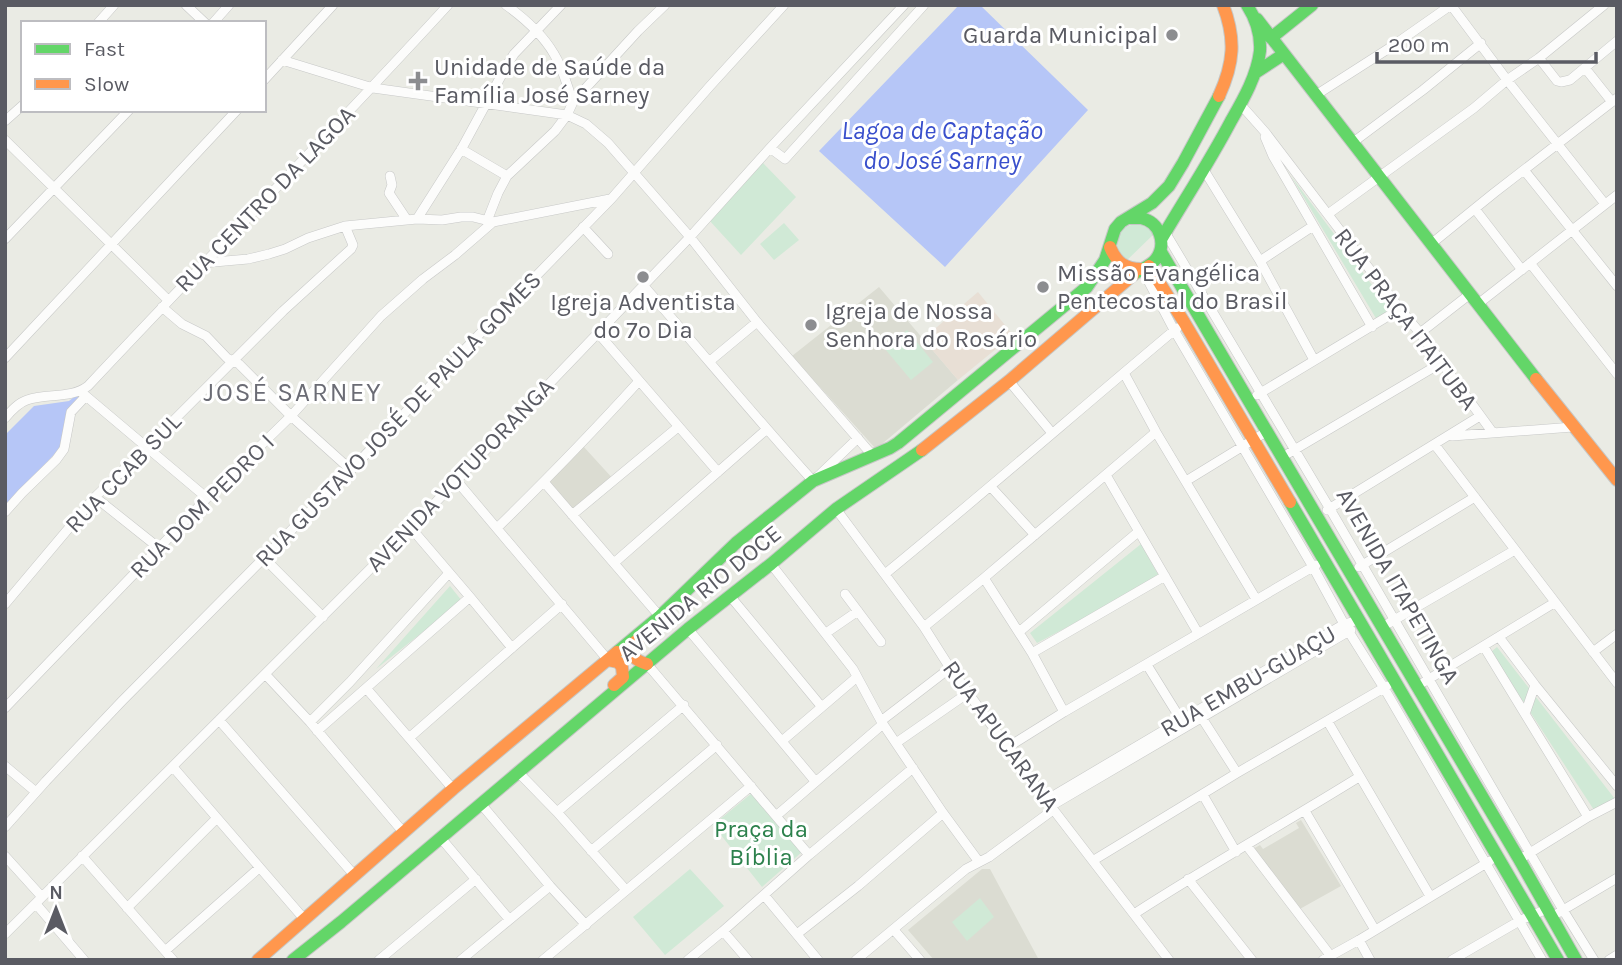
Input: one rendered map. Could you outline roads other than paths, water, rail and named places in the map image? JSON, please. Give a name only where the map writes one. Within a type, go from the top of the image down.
[{"type":"main road","name":"AVENIDA RIO DOCE","points":[[258,960],[453,789],[661,617],[736,543],[813,481],[898,443],[1087,287],[1110,247],[1114,229],[1156,200],[1167,189],[1223,90],[1232,54],[1232,34],[1229,17],[1223,5]]},
{"type":"main road","points":[[1270,38],[1312,5]]},
{"type":"main road","points":[[1250,9],[1573,427],[1617,480]]},
{"type":"main road","points":[[1161,252],[1164,235],[1241,105],[1255,73],[1261,42],[1250,9]]},
{"type":"main road","points":[[1255,73],[1283,54]]},
{"type":"main road","points":[[1129,218],[1150,221],[1164,235]]},
{"type":"main road","points":[[1110,247],[1113,256],[1122,266],[1131,269],[1144,268]]},
{"type":"main road","name":"AVENIDA RIO DOCE","points":[[291,960],[688,629],[836,509],[909,460],[1009,381],[1158,258],[1161,252]]},
{"type":"main road","name":"AVENIDA ITAPETINGA","points":[[1161,252],[1339,553],[1356,568],[1374,612],[1388,624],[1423,683],[1445,733],[1525,856],[1549,913],[1576,960]]},
{"type":"main road","name":"AVENIDA ITAPETINGA","points":[[1144,268],[1318,564],[1359,621],[1389,685],[1430,742],[1497,856],[1526,917],[1558,960]]},
{"type":"main road","points":[[1359,621],[1374,612]]},
{"type":"main road","points":[[647,664],[633,658],[631,645],[661,617]]},
{"type":"main road","points":[[573,724],[583,710],[623,677],[620,663],[608,660]]},
{"type":"main road","points":[[1430,742],[1445,733]]},
{"type":"main road","points":[[359,906],[344,898],[345,891],[391,850],[401,836]]},
{"type":"main road","points":[[291,960],[292,953],[332,917],[332,910],[325,902]]},
{"type":"street","points":[[100,21],[114,5]]},
{"type":"street","points":[[186,5],[203,21]]},
{"type":"street","points":[[215,21],[229,5]]},
{"type":"street","points":[[266,78],[334,5]]},
{"type":"street","points":[[506,5],[536,31],[554,53],[573,102]]},
{"type":"street","points":[[412,220],[461,149],[507,65],[561,5]]},
{"type":"street","name":"RUA DOM PEDRO I","points":[[5,708],[207,498],[291,415],[382,316],[423,279],[455,255],[490,221],[498,193],[507,176],[555,131],[573,102],[665,5]]},
{"type":"street","points":[[770,148],[785,159],[924,5]]},
{"type":"street","points":[[1316,95],[1451,5],[1605,204]]},
{"type":"street","points":[[1328,214],[1474,108],[1604,5]]},
{"type":"street","name":"RUA CENTRO DA LAGOA","points":[[5,512],[64,449],[71,412],[88,386],[373,88],[447,6]]},
{"type":"street","name":"RUA GUSTAVO JOSÉ DE PAULA GOMES","points":[[5,827],[122,701],[351,470],[612,198],[782,6]]},
{"type":"street","points":[[902,7],[912,19]]},
{"type":"street","name":"AVENIDA VOTUPORANGA","points":[[5,934],[411,528],[690,237],[902,7]]},
{"type":"street","points":[[1539,58],[1558,81],[1562,82],[1570,80],[1617,41]]},
{"type":"street","points":[[1352,143],[1481,43]]},
{"type":"street","points":[[855,56],[870,66]]},
{"type":"street","points":[[282,60],[373,88],[567,115],[586,124],[608,143],[690,237],[757,322],[873,456]]},
{"type":"street","points":[[266,64],[274,69]]},
{"type":"street","points":[[1432,244],[1614,100],[1585,68]]},
{"type":"street","name":"RUA PRAÇA ITAITUBA","points":[[1241,105],[1265,132],[1420,333],[1480,416],[1317,516]]},
{"type":"street","points":[[809,106],[822,118]]},
{"type":"street","points":[[5,121],[21,107]]},
{"type":"street","points":[[5,239],[127,112]]},
{"type":"street","points":[[5,358],[235,112]]},
{"type":"street","points":[[1265,132],[1265,139],[1273,156],[1372,327]]},
{"type":"street","points":[[5,140],[110,244],[182,324],[206,336],[233,362],[239,364],[351,470]]},
{"type":"street","points":[[461,149],[507,176]]},
{"type":"street","points":[[1204,170],[1314,360]]},
{"type":"street","points":[[1524,170],[1617,286]]},
{"type":"street","points":[[390,176],[392,184],[389,194],[412,220]]},
{"type":"street","points":[[1420,333],[1526,267],[1617,195]]},
{"type":"street","points":[[203,263],[248,259],[269,254],[345,226],[461,217],[490,221],[612,198]]},
{"type":"street","points":[[1475,209],[1617,374]]},
{"type":"street","name":"RUA CCAB SUL","points":[[5,604],[94,497],[351,248],[353,245],[345,226]]},
{"type":"street","points":[[1259,261],[1314,226]]},
{"type":"street","points":[[583,227],[608,254]]},
{"type":"street","name":"AVENIDA ITAPETINGA","points":[[1164,235],[1330,509],[1356,568],[1388,624]]},
{"type":"street","points":[[643,285],[813,481]]},
{"type":"street","points":[[1248,400],[1400,309]]},
{"type":"street","points":[[710,360],[757,322]]},
{"type":"street","points":[[886,575],[1179,326]]},
{"type":"street","points":[[598,333],[718,472]]},
{"type":"street","points":[[1282,457],[1441,363]]},
{"type":"street","points":[[1124,373],[1156,432],[1256,599]]},
{"type":"street","points":[[497,528],[591,434],[639,381]]},
{"type":"street","points":[[1009,381],[1052,433]]},
{"type":"street","points":[[5,418],[19,404],[29,399],[83,394],[207,498]]},
{"type":"street","points":[[1480,416],[1493,433]]},
{"type":"street","points":[[572,515],[678,427]]},
{"type":"street","points":[[1450,436],[1573,427]]},
{"type":"street","points":[[614,562],[767,429]]},
{"type":"street","points":[[924,627],[1156,432]]},
{"type":"street","points":[[1186,481],[1266,432]]},
{"type":"street","name":"AVENIDA RIO DOCE","points":[[813,481],[858,438]]},
{"type":"street","points":[[1435,445],[1617,683]]},
{"type":"street","points":[[1107,475],[1198,634]]},
{"type":"street","points":[[456,480],[608,660]]},
{"type":"street","points":[[544,482],[661,617]]},
{"type":"street","points":[[991,487],[1035,535]]},
{"type":"street","points":[[94,497],[159,548]]},
{"type":"street","points":[[1356,568],[1475,498]]},
{"type":"street","name":"RUA APUCARANA","points":[[836,509],[924,627],[950,668],[1050,805],[1169,960]]},
{"type":"street","points":[[411,528],[512,649]]},
{"type":"street","points":[[1019,632],[1138,532]]},
{"type":"street","points":[[1388,624],[1515,550]]},
{"type":"street","points":[[1008,747],[1063,712],[1339,553]]},
{"type":"street","points":[[264,558],[323,617]]},
{"type":"street","points":[[771,564],[853,669],[882,722],[979,862]]},
{"type":"street","name":"AVENIDA ITAPETINGA","points":[[1318,564],[1347,628],[1389,685],[1485,863],[1526,917],[1542,960]]},
{"type":"street","points":[[310,722],[449,573]]},
{"type":"street","points":[[1032,653],[1165,576]]},
{"type":"street","points":[[985,578],[1032,653],[1063,712]]},
{"type":"street","points":[[845,594],[881,642]]},
{"type":"street","points":[[730,596],[821,706]]},
{"type":"street","points":[[317,731],[470,597]]},
{"type":"street","points":[[1423,683],[1554,603]]},
{"type":"street","points":[[409,738],[562,604]]},
{"type":"street","points":[[826,633],[858,611]]},
{"type":"street","name":"RUA EMBU-GUAÇU","points":[[856,960],[966,869],[995,853],[1050,805],[1359,621]]},
{"type":"street","points":[[688,629],[816,780]]},
{"type":"street","points":[[1593,652],[1617,634]]},
{"type":"street","points":[[1499,637],[1617,786]]},
{"type":"street","points":[[1484,646],[1588,817]]},
{"type":"street","points":[[647,664],[809,855]]},
{"type":"street","points":[[1147,665],[1183,724]]},
{"type":"street","points":[[776,816],[882,722],[950,668]]},
{"type":"street","points":[[359,672],[366,688],[453,789]]},
{"type":"street","points":[[266,675],[310,722],[401,836]]},
{"type":"street","points":[[782,741],[857,677]]},
{"type":"street","points":[[350,682],[366,688]]},
{"type":"street","name":"AVENIDA ITAPETINGA","points":[[1423,683],[1525,856],[1594,960]]},
{"type":"street","points":[[1094,860],[1389,685]]},
{"type":"street","points":[[1525,714],[1535,685]]},
{"type":"street","points":[[896,743],[968,693]]},
{"type":"street","points":[[557,812],[684,705]]},
{"type":"street","points":[[1200,714],[1237,773]]},
{"type":"street","points":[[219,720],[355,876]]},
{"type":"street","points":[[1328,722],[1430,896]]},
{"type":"street","points":[[591,851],[717,745]]},
{"type":"street","points":[[5,766],[36,792]]},
{"type":"street","points":[[173,767],[305,920]]},
{"type":"street","points":[[688,960],[913,768]]},
{"type":"street","points":[[518,772],[626,890]]},
{"type":"street","points":[[1134,914],[1359,777]]},
{"type":"street","points":[[547,958],[751,786]]},
{"type":"street","points":[[1203,795],[1236,852]]},
{"type":"street","points":[[1525,856],[1617,802]]},
{"type":"street","points":[[481,804],[586,925]]},
{"type":"street","points":[[1304,811],[1375,930]]},
{"type":"street","points":[[797,934],[943,813]]},
{"type":"street","points":[[127,908],[217,818]]},
{"type":"street","points":[[440,837],[509,919]]},
{"type":"street","points":[[1247,846],[1326,958],[1497,856]]},
{"type":"street","points":[[5,856],[84,960]]},
{"type":"street","points":[[82,856],[173,960]]},
{"type":"street","points":[[165,951],[259,868]]},
{"type":"street","points":[[1452,960],[1526,917],[1563,910],[1617,878]]},
{"type":"street","points":[[379,960],[476,879]]},
{"type":"street","points":[[1188,879],[1252,960]]},
{"type":"street","points":[[461,960],[550,886]]},
{"type":"street","points":[[764,895],[818,960]]},
{"type":"street","points":[[894,930],[920,960]]},
{"type":"street","points":[[723,931],[748,960]]},
{"type":"street","points":[[1359,940],[1370,960]]},
{"type":"street","points":[[1609,960],[1617,955]]},
{"type":"water","name":"Lagoa de Captação do José Sarney","points":[[959,5],[980,5],[1088,110],[945,267],[819,151]]},
{"type":"water","points":[[79,393],[83,398],[69,411],[62,446],[5,507],[5,435],[34,406],[69,401]]},
{"type":"place","name":"Guarda Municipal","points":[[1172,35]]},
{"type":"place","name":"Unidade de Saúde da Família José Sarney","points":[[418,81]]},
{"type":"place","name":"Igreja Adventista do 7º Dia","points":[[643,277]]},
{"type":"place","name":"Missão Evangélica Pentecostal do Brasil","points":[[1043,287]]},
{"type":"place","name":"Igreja de Nossa Senhora do Rosário","points":[[811,325]]},
{"type":"district","name":"JOSÉ SARNEY","points":[[293,392]]},
{"type":"park label","name":"Praça da Bíblia","points":[[761,843]]}]
